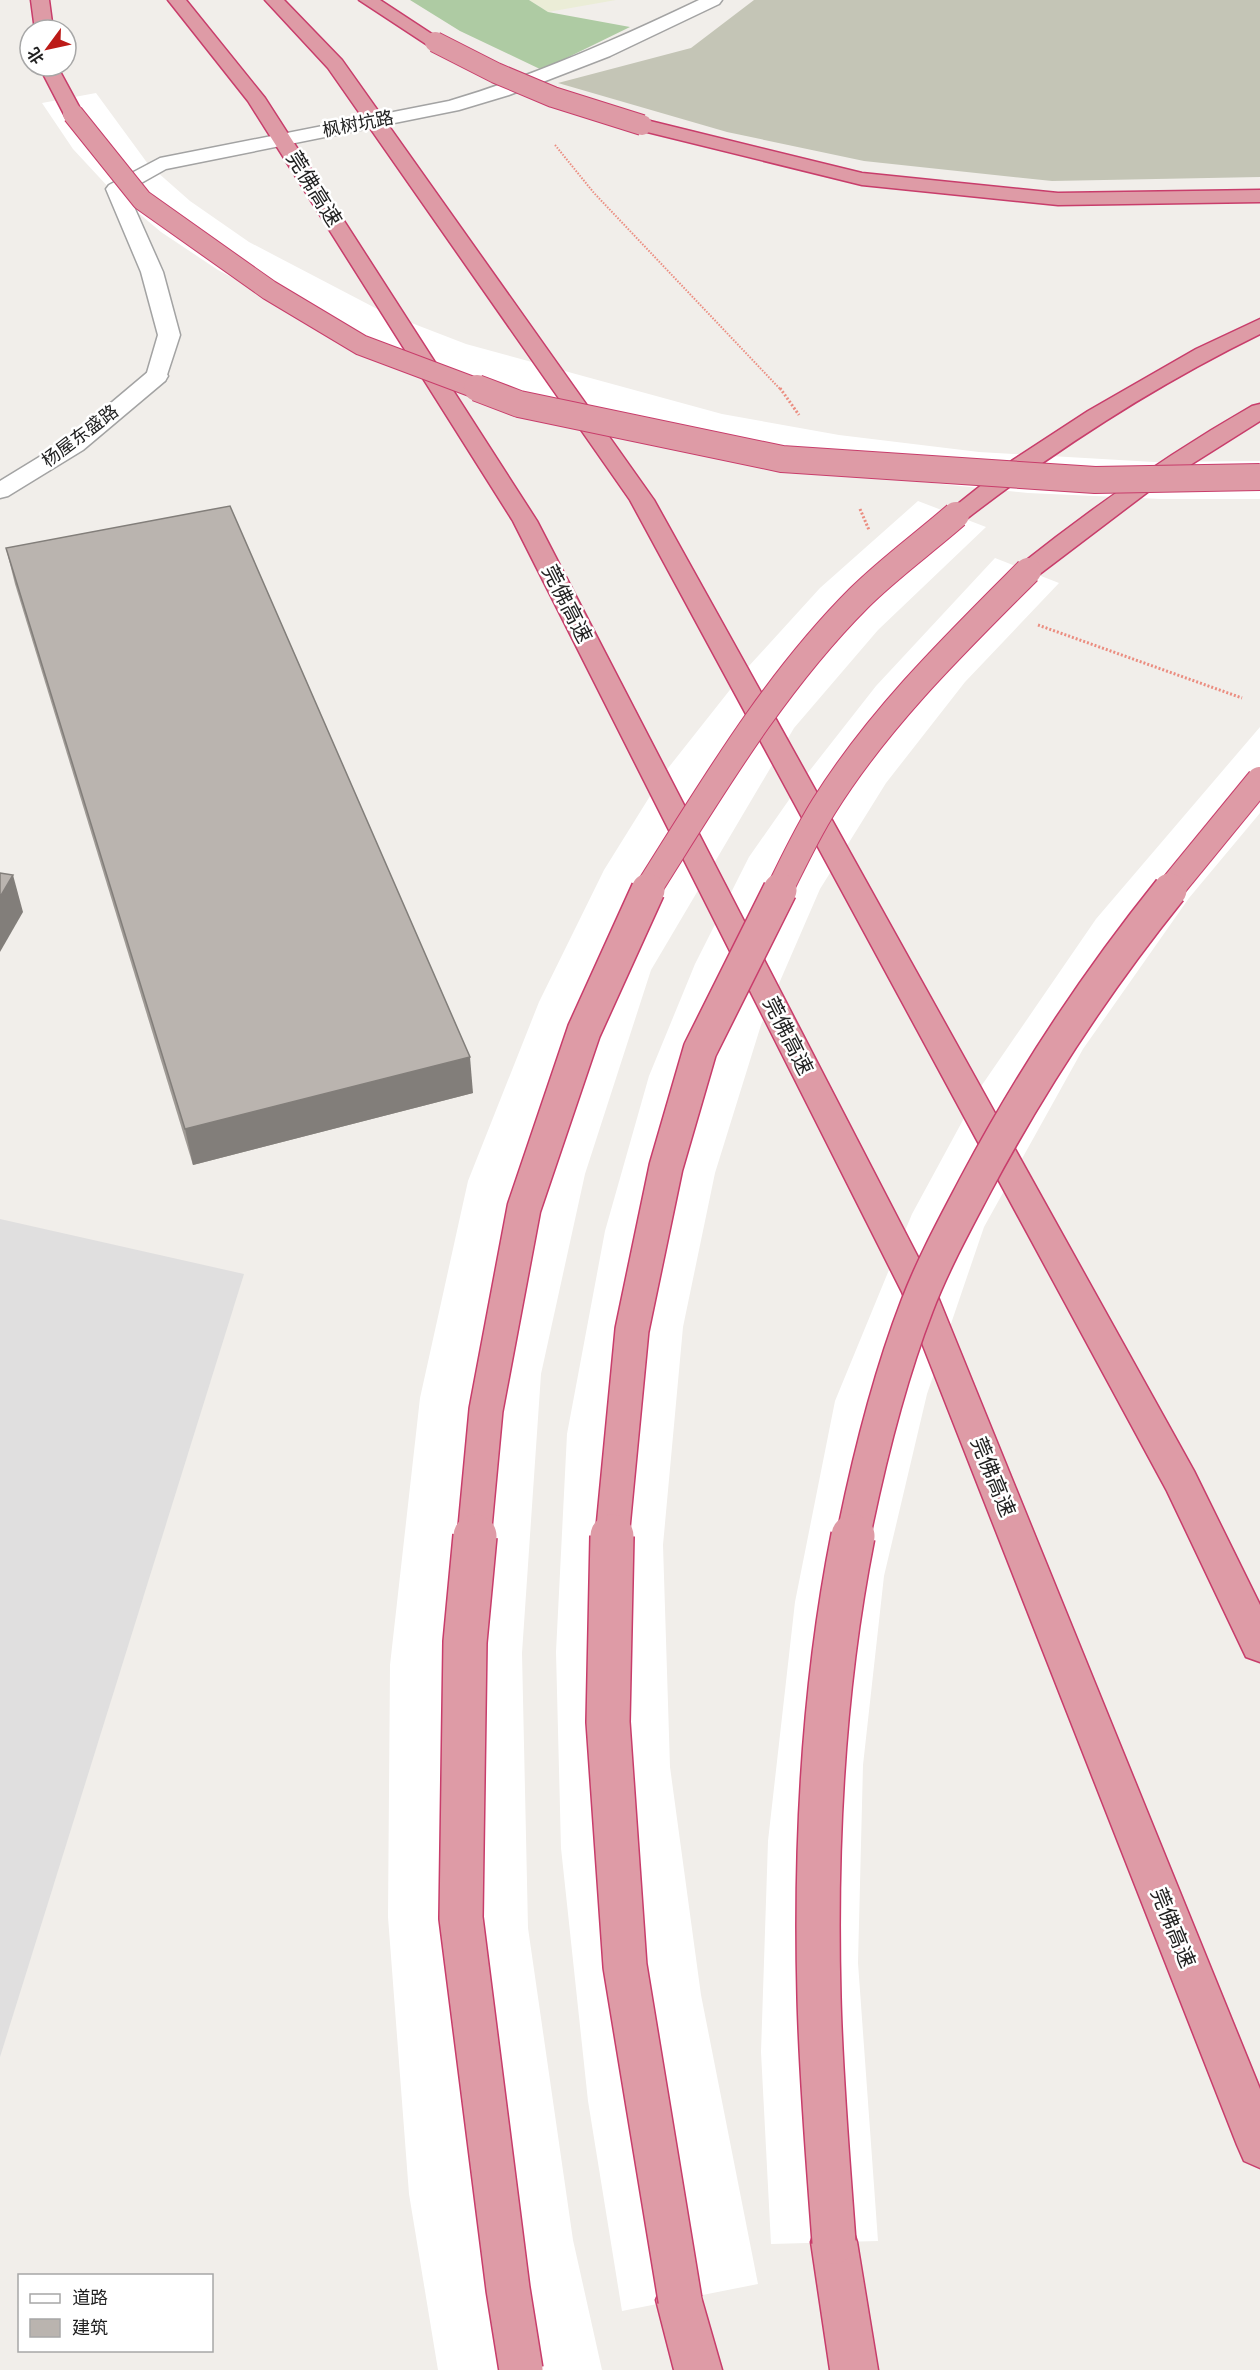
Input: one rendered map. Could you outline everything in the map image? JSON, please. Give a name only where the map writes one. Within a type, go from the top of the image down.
[{"type":"highway","points":[[40,0],[42,18]]},
{"type":"highway","name":"莞佛高速","points":[[177,0],[256,98],[525,521],[914,1281],[1260,2145]]},
{"type":"highway","points":[[274,0],[335,64],[642,500],[1181,1482],[1260,1645]]},
{"type":"highway","points":[[368,0],[435,42],[496,73],[553,97],[642,124],[862,179],[1058,199],[1260,196]]},
{"type":"highway","points":[[54,78],[73,114],[142,200],[269,290],[361,345],[519,404],[782,459],[1095,480],[1260,477]]},
{"type":"highway","points":[[521,2370],[508,2289],[461,1918],[465,1642],[486,1410],[524,1208],[584,1031],[642,899],[728,762],[798,668],[859,598],[956,515],[1042,450],[1189,360],[1260,326]]},
{"type":"highway","points":[[698,2370],[680,2300],[625,1966],[608,1722],[612,1524],[632,1330],[666,1167],[700,1050],[802,845],[825,805],[880,730],[937,663],[1028,571],[1098,514],[1213,437],[1260,411]]},
{"type":"highway","points":[[854,2370],[834,2242],[818,1967],[821,1780],[841,1601],[878,1432],[910,1323],[956,1221],[1026,1092],[1095,987],[1161,899],[1260,780]]},
{"type":"street","name":"枫树坑路","points":[[157,376],[169,335],[152,272],[116,189],[160,164],[452,106],[502,91],[604,52],[714,0]]},
{"type":"street","name":"杨屋东盛路","points":[[0,491],[75,445],[157,376]]},
{"type":"shaded area","points":[[754,0],[1260,0],[1260,177],[1052,181],[864,161],[727,132],[558,83],[691,48]]},
{"type":"shaded area","points":[[0,1219],[244,1274],[0,2057]]},
{"type":"green space","points":[[410,0],[529,0],[548,12],[630,27],[542,70],[460,31]]},
{"type":"green space","points":[[529,0],[616,0],[548,12]]},
{"type":"pier","points":[[96,93],[148,164],[190,201],[249,242],[383,312],[466,344],[722,414],[839,435],[979,452],[1154,462],[1260,461],[1260,499],[1161,499],[1028,493],[893,479],[530,403],[289,308],[218,270],[161,232],[111,190],[73,149],[42,103]]},
{"type":"pier","points":[[918,501],[986,527],[878,630],[794,728],[651,970],[585,1174],[541,1374],[522,1653],[528,1928],[573,2240],[602,2370],[438,2370],[409,2194],[388,1917],[390,1665],[420,1398],[468,1181],[539,1002],[604,870],[665,772],[748,667],[820,588]]},
{"type":"pier","points":[[995,558],[1059,583],[965,682],[886,783],[820,889],[761,1025],[715,1173],[683,1327],[663,1545],[670,1767],[701,1995],[758,2284],[622,2311],[588,2101],[561,1848],[556,1652],[567,1434],[605,1231],[649,1076],[695,964],[749,857],[807,774],[876,686]]},
{"type":"pier","points":[[1260,727],[1260,813],[1189,898],[1083,1049],[984,1227],[927,1394],[884,1576],[863,1765],[858,1963],[878,2241],[771,2244],[761,2052],[768,1841],[795,1602],[835,1401],[912,1214],[982,1085],[1096,919]]},
{"type":"building","points":[[230,506],[470,1057],[185,1129],[6,548]]},
{"type":"building","points":[[0,873],[13,875],[0,897]]}]
